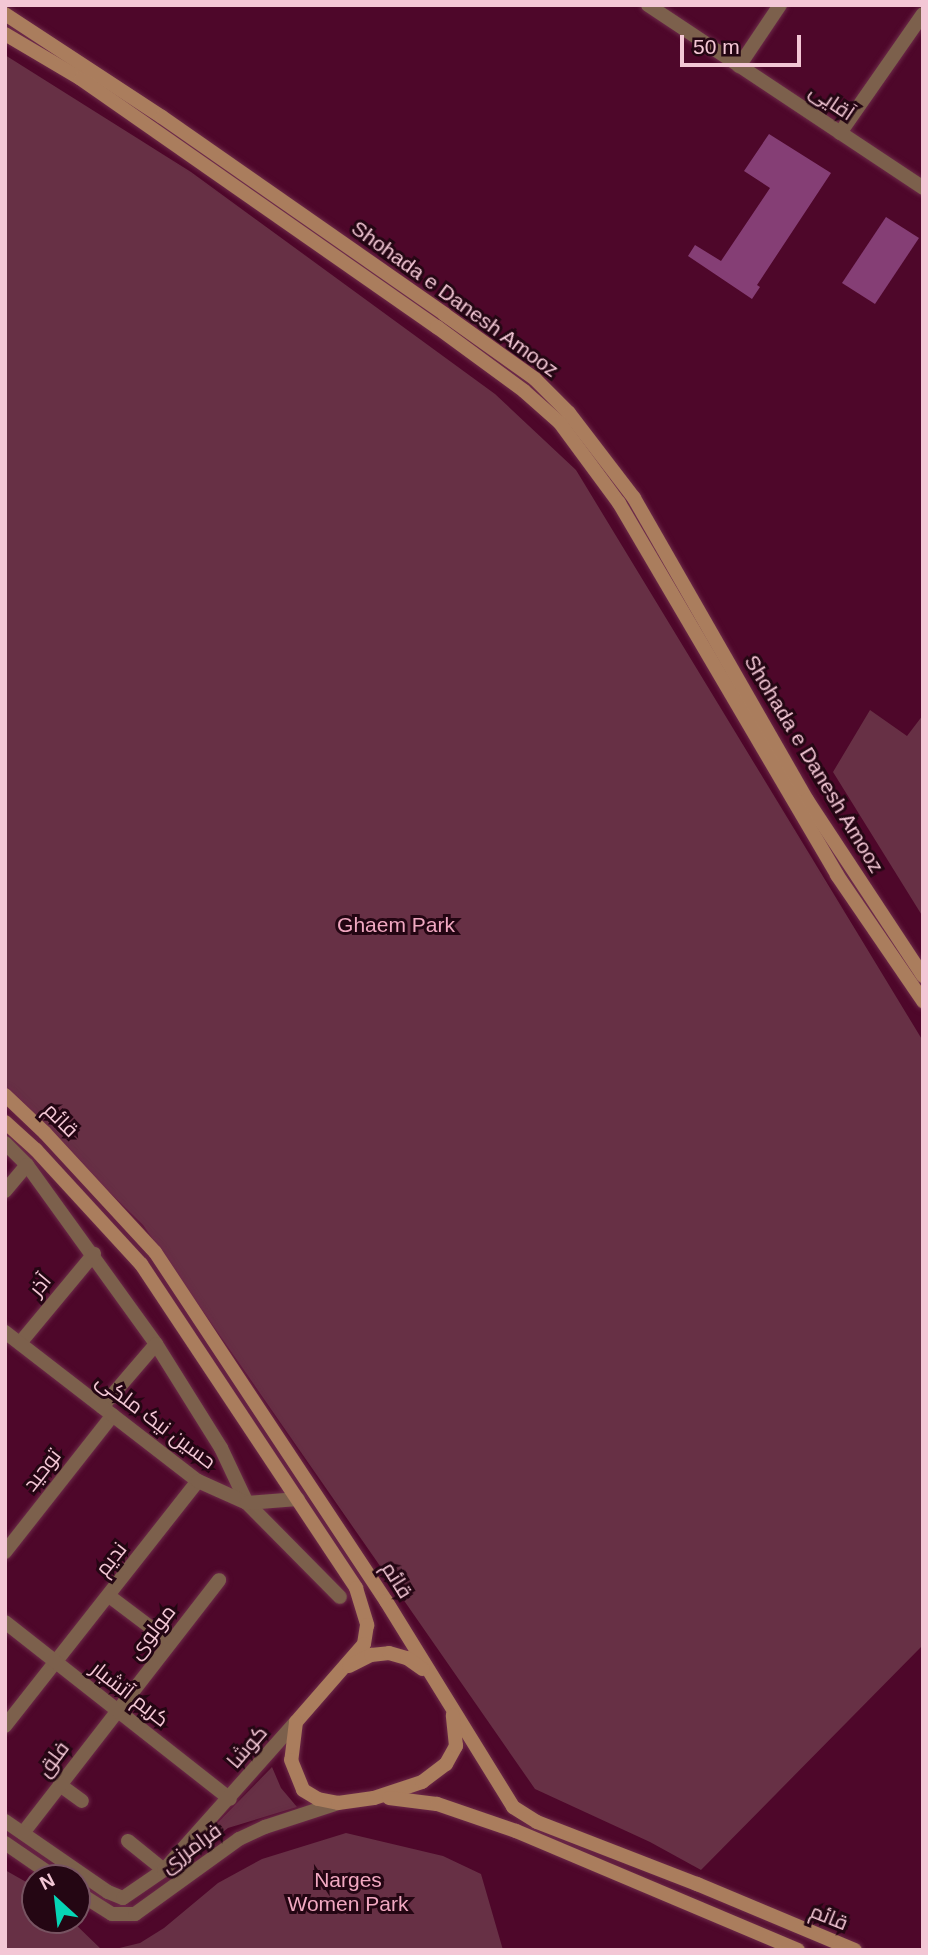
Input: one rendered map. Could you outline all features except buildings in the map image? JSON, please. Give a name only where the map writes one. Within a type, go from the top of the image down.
[{"type":"main road","name":"Shohada e Danesh Amooz","points":[[5,13],[162,117],[535,379],[569,413],[634,498],[807,800],[923,976]]},
{"type":"main road","points":[[5,34],[133,114],[413,310],[524,391],[560,423],[619,503],[830,863],[884,948],[923,1002]]},
{"type":"main road","name":"قائم","points":[[5,1095],[55,1143],[155,1252],[386,1601],[513,1807],[537,1822],[715,1891],[855,1950]]},
{"type":"main road","name":"قائم","points":[[5,1122],[36,1150],[141,1264],[346,1570],[367,1625],[364,1644],[341,1670]]},
{"type":"main road","points":[[429,1672],[407,1658],[389,1653],[371,1655],[341,1670],[296,1722],[291,1760],[303,1790],[318,1799],[338,1803],[374,1798],[422,1782],[446,1763],[456,1746],[453,1712]]},
{"type":"main road","name":"قائم","points":[[374,1798],[407,1799],[462,1811],[798,1950]]},
{"type":"main road","points":[[708,1912],[715,1891]]},
{"type":"street","name":"آقایی","points":[[648,5],[923,188]]},
{"type":"street","points":[[738,66],[780,5]]},
{"type":"street","points":[[840,133],[923,14]]},
{"type":"street","points":[[5,1143],[27,1165],[94,1254],[156,1344],[221,1448],[247,1503],[340,1597]]},
{"type":"street","points":[[5,1191],[27,1165]]},
{"type":"street","name":"آذر","points":[[20,1343],[94,1254]]},
{"type":"street","name":"حسین نیک ملکی","points":[[5,1332],[198,1481],[247,1503],[298,1499]]},
{"type":"street","name":"توحید","points":[[5,1552],[156,1344]]},
{"type":"street","name":"ندیم","points":[[5,1726],[198,1481]]},
{"type":"street","name":"مولوی","points":[[116,1710],[219,1580]]},
{"type":"street","points":[[108,1596],[170,1642]]},
{"type":"street","name":"کریم آتشبار","points":[[5,1622],[230,1799]]},
{"type":"street","name":"فلق","points":[[23,1833],[116,1710]]},
{"type":"street","name":"کوشا","points":[[23,1833],[108,1892],[123,1898],[164,1870],[296,1722]]},
{"type":"street","points":[[60,1784],[82,1801]]},
{"type":"street","name":"فرامرزی","points":[[91,1901],[112,1914],[135,1914],[239,1839],[265,1827],[338,1803]]},
{"type":"street","points":[[5,1821],[23,1833]]},
{"type":"street","points":[[128,1841],[164,1870]]},
{"type":"street","points":[[5,1843],[36,1864]]},
{"type":"green space","name":"Ghaem Park","points":[[5,55],[191,172],[495,394],[576,470],[923,1041],[923,1645],[701,1870],[650,1842],[535,1789],[143,1225],[5,1090]]},
{"type":"green space","points":[[870,710],[907,736],[923,715],[923,917],[833,772]]},
{"type":"green space","points":[[272,1767],[281,1788],[297,1807],[228,1828],[193,1856],[190,1851]]},
{"type":"green space","name":"Narges Women Park","points":[[346,1833],[443,1856],[481,1874],[503,1950],[111,1950],[140,1943],[164,1928],[218,1883],[262,1859]]},
{"type":"green space","points":[[5,1870],[21,1879],[21,1934],[85,1934],[102,1950],[5,1950]]}]
